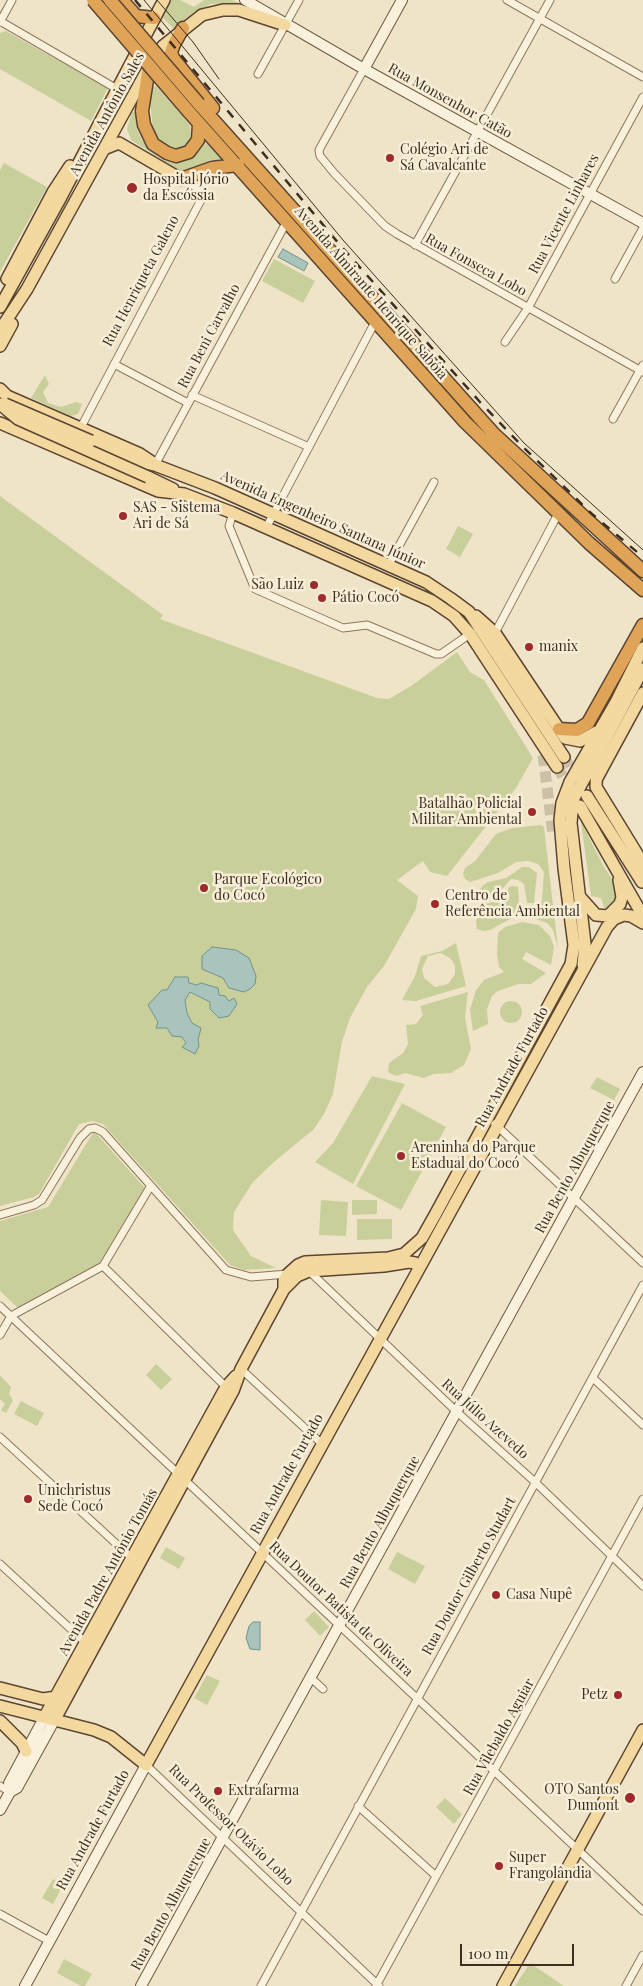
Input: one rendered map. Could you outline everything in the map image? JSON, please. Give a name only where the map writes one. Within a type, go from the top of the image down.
[{"type":"highway","name":"Avenida Almirante Henrique Sabóia","points":[[93,0],[194,108],[250,158],[494,434],[643,571]]},
{"type":"highway","name":"Avenida Almirante Henrique Sabóia","points":[[110,0],[194,108],[199,124],[238,165],[465,422],[589,543],[643,590]]},
{"type":"highway","points":[[122,0],[136,16],[154,18]]},
{"type":"highway","points":[[183,28],[174,44],[173,58],[236,137],[250,158]]},
{"type":"highway","points":[[149,67],[142,111],[144,125],[153,144],[167,154],[176,156],[189,152],[198,140],[199,124]]},
{"type":"highway","points":[[181,179],[212,168],[238,165]]},
{"type":"highway","points":[[559,729],[577,730],[588,723],[643,625]]},
{"type":"main road","name":"Avenida Antônio Sales","points":[[0,307],[61,197],[164,0]]},
{"type":"main road","name":"Avenida Antônio Sales","points":[[27,289],[149,67],[163,46],[183,28],[202,15],[222,10],[239,10],[285,25]]},
{"type":"main road","points":[[0,292],[38,218],[59,183],[93,134]]},
{"type":"main road","name":"Rua Henriqueta Galeno","points":[[104,149],[119,143],[181,179]]},
{"type":"main road","points":[[0,330],[27,289]]},
{"type":"main road","points":[[0,346],[17,315],[27,289]]},
{"type":"main road","points":[[0,389],[15,399],[140,454],[155,465]]},
{"type":"main road","points":[[0,405],[5,399],[15,399]]},
{"type":"main road","points":[[0,405],[6,420],[26,434]]},
{"type":"main road","points":[[0,405],[28,425],[432,601],[454,616],[470,634],[557,767]]},
{"type":"main road","name":"Avenida Engenheiro Santana Júnior","points":[[0,405],[136,461],[155,465],[215,488],[426,582],[469,612],[564,757]]},
{"type":"main road","points":[[0,424],[158,491],[184,494]]},
{"type":"main road","points":[[469,612],[482,619],[495,633],[568,740],[580,741],[601,727]]},
{"type":"main road","points":[[288,1274],[298,1265],[305,1262],[398,1256],[418,1243],[571,964],[574,945],[564,868],[560,820],[562,803],[570,782],[643,648]]},
{"type":"main road","points":[[577,978],[583,966],[585,944],[571,812],[573,800],[643,669]]},
{"type":"main road","points":[[605,742],[640,698]]},
{"type":"main road","points":[[597,780],[640,698]]},
{"type":"main road","points":[[539,740],[543,755]]},
{"type":"main road","points":[[598,755],[598,791],[642,861],[643,883]]},
{"type":"main road","points":[[587,796],[643,883]]},
{"type":"main road","points":[[580,806],[643,916]]},
{"type":"main road","points":[[553,835],[564,868]]},
{"type":"main road","points":[[580,897],[596,915],[608,916],[616,910],[622,897],[622,889],[612,861]]},
{"type":"main road","points":[[577,978],[614,919],[631,916],[643,923]]},
{"type":"main road","name":"Rua Andrade Furtado","points":[[146,1765],[577,978]]},
{"type":"main road","points":[[335,1269],[362,1259],[384,1266]]},
{"type":"main road","name":"Avenida Padre Antônio Tomás","points":[[50,1718],[182,1477],[233,1392],[241,1370],[284,1289],[297,1276],[309,1271],[384,1266],[408,1262],[415,1263],[418,1268]]},
{"type":"main road","name":"Avenida Padre Antônio Tomás","points":[[284,1289],[284,1280],[288,1274]]},
{"type":"main road","name":"Avenida Padre Antônio Tomás","points":[[182,1477],[226,1387],[241,1370]]},
{"type":"main road","name":"Avenida Padre Antônio Tomás","points":[[50,1718],[56,1697],[135,1561]]},
{"type":"main road","points":[[0,1688],[43,1699],[56,1697]]},
{"type":"main road","name":"Rua Professor Otávio Lobo","points":[[0,1706],[94,1730],[111,1737],[146,1765]]},
{"type":"main road","points":[[0,1721],[22,1743],[26,1751]]},
{"type":"main road","points":[[503,1986],[643,1730]]},
{"type":"street","points":[[12,0],[0,22],[118,89]]},
{"type":"street","name":"Rua Monsenhor Catão","points":[[245,0],[285,25],[643,223]]},
{"type":"street","points":[[258,74],[299,0]]},
{"type":"street","points":[[364,69],[402,0]]},
{"type":"street","points":[[507,0],[643,77]]},
{"type":"street","points":[[415,245],[550,0]]},
{"type":"street","name":"Rua Fonseca Lobo","points":[[364,69],[318,152],[334,174],[385,226],[415,245],[642,369]]},
{"type":"street","points":[[138,97],[138,101],[140,128],[148,143],[159,154],[174,160],[188,158],[199,149],[206,139],[226,161],[200,167],[184,176],[120,138],[119,132],[138,97]]},
{"type":"street","name":"Rua Vicente Linhares","points":[[505,342],[528,308],[643,97]]},
{"type":"street","name":"Rua Henriqueta Galeno","points":[[80,428],[201,200],[198,189],[181,179]]},
{"type":"street","name":"Rua Beni Carvalho","points":[[155,465],[287,220]]},
{"type":"street","points":[[615,279],[643,228]]},
{"type":"street","points":[[266,528],[375,322]]},
{"type":"street","points":[[114,364],[188,403]]},
{"type":"street","points":[[613,419],[642,369]]},
{"type":"street","points":[[192,395],[308,447]]},
{"type":"street","points":[[388,566],[434,482]]},
{"type":"street","points":[[495,633],[559,512]]},
{"type":"street","points":[[233,513],[229,526],[255,588],[342,628],[368,626],[436,654],[441,654],[470,634]]},
{"type":"street","name":"Rua Bento Albuquerque","points":[[141,1986],[643,1072]]},
{"type":"street","points":[[488,1117],[643,1263]]},
{"type":"street","points":[[0,1215],[34,1205],[42,1200],[80,1138],[89,1129],[100,1130],[226,1270],[251,1277],[288,1274]]},
{"type":"street","points":[[0,1335],[11,1316],[103,1266],[150,1187]]},
{"type":"street","points":[[103,1266],[226,1387]]},
{"type":"street","name":"Rua Júlio Azevedo","points":[[309,1271],[457,1412],[535,1482],[643,1586]]},
{"type":"street","name":"Rua Doutor Gilberto Studart","points":[[261,1986],[416,1698],[643,1285]]},
{"type":"street","name":"Rua Doutor Batista de Oliveira","points":[[0,1306],[643,1910]]},
{"type":"street","points":[[241,1370],[321,1443]]},
{"type":"street","points":[[593,1378],[643,1425]]},
{"type":"street","points":[[0,1436],[135,1561]]},
{"type":"street","name":"Rua Vilebaldo Aguiar","points":[[377,1985],[643,1499]]},
{"type":"street","points":[[0,1564],[86,1643]]},
{"type":"street","points":[[310,1678],[324,1689]]},
{"type":"street","name":"Avenida Padre Antônio Tomás","points":[[10,1792],[9,1783],[26,1751],[50,1718]]},
{"type":"street","name":"Avenida Padre Antônio Tomás","points":[[0,1810],[10,1792],[17,1788],[50,1718]]},
{"type":"street","name":"Rua Professor Otávio Lobo","points":[[146,1765],[377,1985]]},
{"type":"street","name":"Rua Andrade Furtado","points":[[25,1986],[146,1765]]},
{"type":"street","points":[[0,1786],[10,1792]]},
{"type":"street","points":[[358,1806],[436,1876]]},
{"type":"street","points":[[0,1914],[49,1941]]},
{"type":"street","points":[[626,1986],[643,1955]]},
{"type":"green space","points":[[171,0],[180,0],[194,7],[204,0],[231,0],[253,8],[230,3],[211,4],[194,12],[174,29],[162,17]]},
{"type":"green space","points":[[6,31],[108,88],[91,121],[0,69],[0,33]]},
{"type":"green space","points":[[156,86],[190,125],[191,139],[187,145],[179,148],[170,147],[163,144],[153,131],[150,99],[153,87]]},
{"type":"green space","points":[[132,112],[136,112],[137,130],[142,140],[160,158],[171,162],[185,161],[195,156],[206,143],[223,160],[211,160],[188,170],[178,170],[131,140],[127,129]]},
{"type":"green space","points":[[4,163],[47,187],[0,272],[0,170]]},
{"type":"green space","points":[[274,259],[315,281],[303,303],[262,281]]},
{"type":"green space","points":[[45,375],[49,384],[43,392],[48,403],[61,407],[76,402],[82,404],[78,414],[71,416],[31,398]]},
{"type":"green space","name":"Parque Ecológico do Cocó","points":[[0,496],[163,615],[160,619],[377,698],[389,699],[411,686],[457,652],[470,672],[484,680],[533,758],[516,788],[447,876],[430,872],[423,861],[397,880],[418,896],[416,909],[384,966],[367,987],[350,1018],[342,1042],[333,1094],[324,1114],[314,1129],[253,1182],[234,1212],[233,1230],[251,1256],[276,1268],[244,1270],[230,1265],[103,1124],[92,1121],[79,1124],[39,1194],[0,1206]],"holes":[[[212,947],[236,950],[229,988],[223,978]],[[189,983],[229,1001],[210,1002],[190,992],[185,1000],[187,1012],[192,1023],[201,1028],[198,1040],[183,1047],[186,1043],[182,1037],[158,1022]]]},
{"type":"green space","points":[[458,526],[473,534],[460,557],[446,549]]},
{"type":"green space","points":[[581,822],[604,867],[616,885],[618,902],[606,913],[601,898],[591,896]]},
{"type":"green space","points":[[541,825],[544,827],[558,948],[553,930],[547,923],[528,916],[512,918],[490,930],[477,929],[476,922],[480,906],[504,898],[509,887],[518,887],[519,903],[524,908],[531,911],[537,909],[542,900],[544,872],[538,864],[529,861],[516,862],[498,873],[470,882],[465,879],[463,874],[465,868],[475,861],[496,834],[512,828]]},
{"type":"green space","points":[[522,867],[529,867],[537,873],[534,903],[527,903],[524,884],[518,880],[511,879],[497,895],[482,896],[479,893],[482,886],[488,882],[506,878]]},
{"type":"green space","points":[[522,922],[539,925],[550,936],[554,947],[551,965],[526,952],[522,959],[546,973],[531,984],[518,984],[498,991],[492,996],[487,1009],[488,1024],[473,1031],[470,1010],[476,990],[484,980],[504,972],[499,967],[497,955],[498,933],[505,927]]},
{"type":"green space","points":[[456,943],[466,986],[416,1001],[402,1000],[415,976],[421,956],[442,951]],"holes":[[[441,953],[451,959],[455,966],[455,974],[448,984],[435,987],[424,978],[422,969],[428,956]]]},
{"type":"green space","points":[[468,992],[465,1017],[471,1049],[464,1065],[451,1073],[434,1074],[424,1078],[405,1073],[397,1076],[391,1074],[388,1071],[389,1063],[403,1053],[408,1044],[406,1025],[416,1024],[423,1015],[420,1006]]},
{"type":"green space","points":[[507,1001],[515,1001],[522,1008],[522,1016],[515,1023],[507,1023],[500,1016],[500,1008]]},
{"type":"green space","points":[[372,1076],[405,1084],[353,1184],[315,1162],[333,1143]]},
{"type":"green space","points":[[597,1077],[620,1089],[614,1100],[590,1088]]},
{"type":"green space","name":"Areninha do Parque Estadual do Cocó","points":[[402,1103],[446,1127],[401,1210],[356,1186]]},
{"type":"green space","points":[[94,1131],[145,1188],[101,1264],[19,1309],[0,1291],[0,1221],[48,1207]]},
{"type":"green space","points":[[321,1200],[348,1202],[346,1236],[319,1235]]},
{"type":"green space","points":[[352,1200],[377,1200],[377,1214],[352,1215]]},
{"type":"green space","points":[[357,1219],[392,1219],[392,1239],[357,1240]]},
{"type":"green space","points":[[156,1364],[172,1379],[161,1390],[146,1375]]},
{"type":"green space","points":[[0,1375],[11,1387],[9,1394],[13,1400],[6,1413],[1,1410],[5,1404],[0,1399]]},
{"type":"green space","points":[[21,1401],[44,1413],[37,1426],[14,1414]]},
{"type":"green space","points":[[166,1547],[185,1558],[179,1569],[160,1558]]},
{"type":"green space","points":[[397,1552],[425,1566],[415,1584],[388,1569]]},
{"type":"green space","points":[[314,1611],[329,1627],[320,1636],[305,1620]]},
{"type":"green space","points":[[207,1675],[220,1681],[207,1705],[194,1698]]},
{"type":"green space","points":[[445,1798],[462,1814],[454,1824],[436,1807]]},
{"type":"green space","points":[[53,1879],[63,1885],[53,1904],[42,1898]]},
{"type":"green space","points":[[64,1959],[92,1974],[85,1986],[81,1986],[57,1973]]},
{"type":"green space","points":[[530,1963],[564,1986],[515,1986]]},
{"type":"water","points":[[283,249],[308,263],[304,271],[278,257]]},
{"type":"water","points":[[212,947],[236,950],[249,958],[256,976],[255,984],[244,992],[229,988],[223,978],[202,969],[202,956]]},
{"type":"water","points":[[175,977],[188,977],[189,983],[197,985],[201,983],[218,988],[219,995],[225,996],[229,1001],[234,998],[237,1004],[229,1016],[219,1018],[210,1009],[210,1002],[190,992],[185,1000],[187,1013],[192,1023],[201,1028],[198,1040],[199,1046],[195,1054],[182,1047],[186,1043],[182,1037],[172,1036],[167,1028],[156,1028],[158,1022],[148,1005],[162,990],[167,990]]},
{"type":"water","points":[[253,1622],[260,1622],[260,1650],[250,1649],[246,1638],[249,1626]]},
{"type":"tunnel","points":[[543,755],[553,835]]},
{"type":"tunnel","points":[[564,757],[578,781]]},
{"type":"tunnel","points":[[557,767],[572,791]]},
{"type":"tram line","points":[[144,0],[343,240],[524,443],[643,550]]},
{"type":"tram line","points":[[157,0],[193,42],[219,79]]},
{"type":"railway","points":[[135,0],[340,245],[480,402],[592,514],[643,557]]},
{"type":"place","name":"Colégio Ari de Sá Cavalcante","points":[[390,158]]},
{"type":"place","name":"Hospital Jório da Escóssia","points":[[132,188]]},
{"type":"place","name":"SAS - Sistema Ari de Sá","points":[[123,516]]},
{"type":"place","name":"São Luiz","points":[[314,585]]},
{"type":"place","name":"Pátio Cocó","points":[[322,598]]},
{"type":"place","name":"manix","points":[[529,647]]},
{"type":"place","name":"Batalhão Policial Militar Ambiental","points":[[532,812]]},
{"type":"place","name":"Parque Ecológico do Cocó","points":[[204,888]]},
{"type":"place","name":"Centro de Referência Ambiental","points":[[435,904]]},
{"type":"place","name":"Areninha do Parque Estadual do Cocó","points":[[401,1156]]},
{"type":"place","name":"Unichristus Sede Cocó","points":[[28,1499]]},
{"type":"place","name":"Casa Nupê","points":[[496,1595]]},
{"type":"place","name":"Petz","points":[[618,1695]]},
{"type":"place","name":"Extrafarma","points":[[218,1791]]},
{"type":"place","name":"OTO Santos Dumont","points":[[630,1798]]},
{"type":"place","name":"Super Frangolândia","points":[[499,1866]]}]
